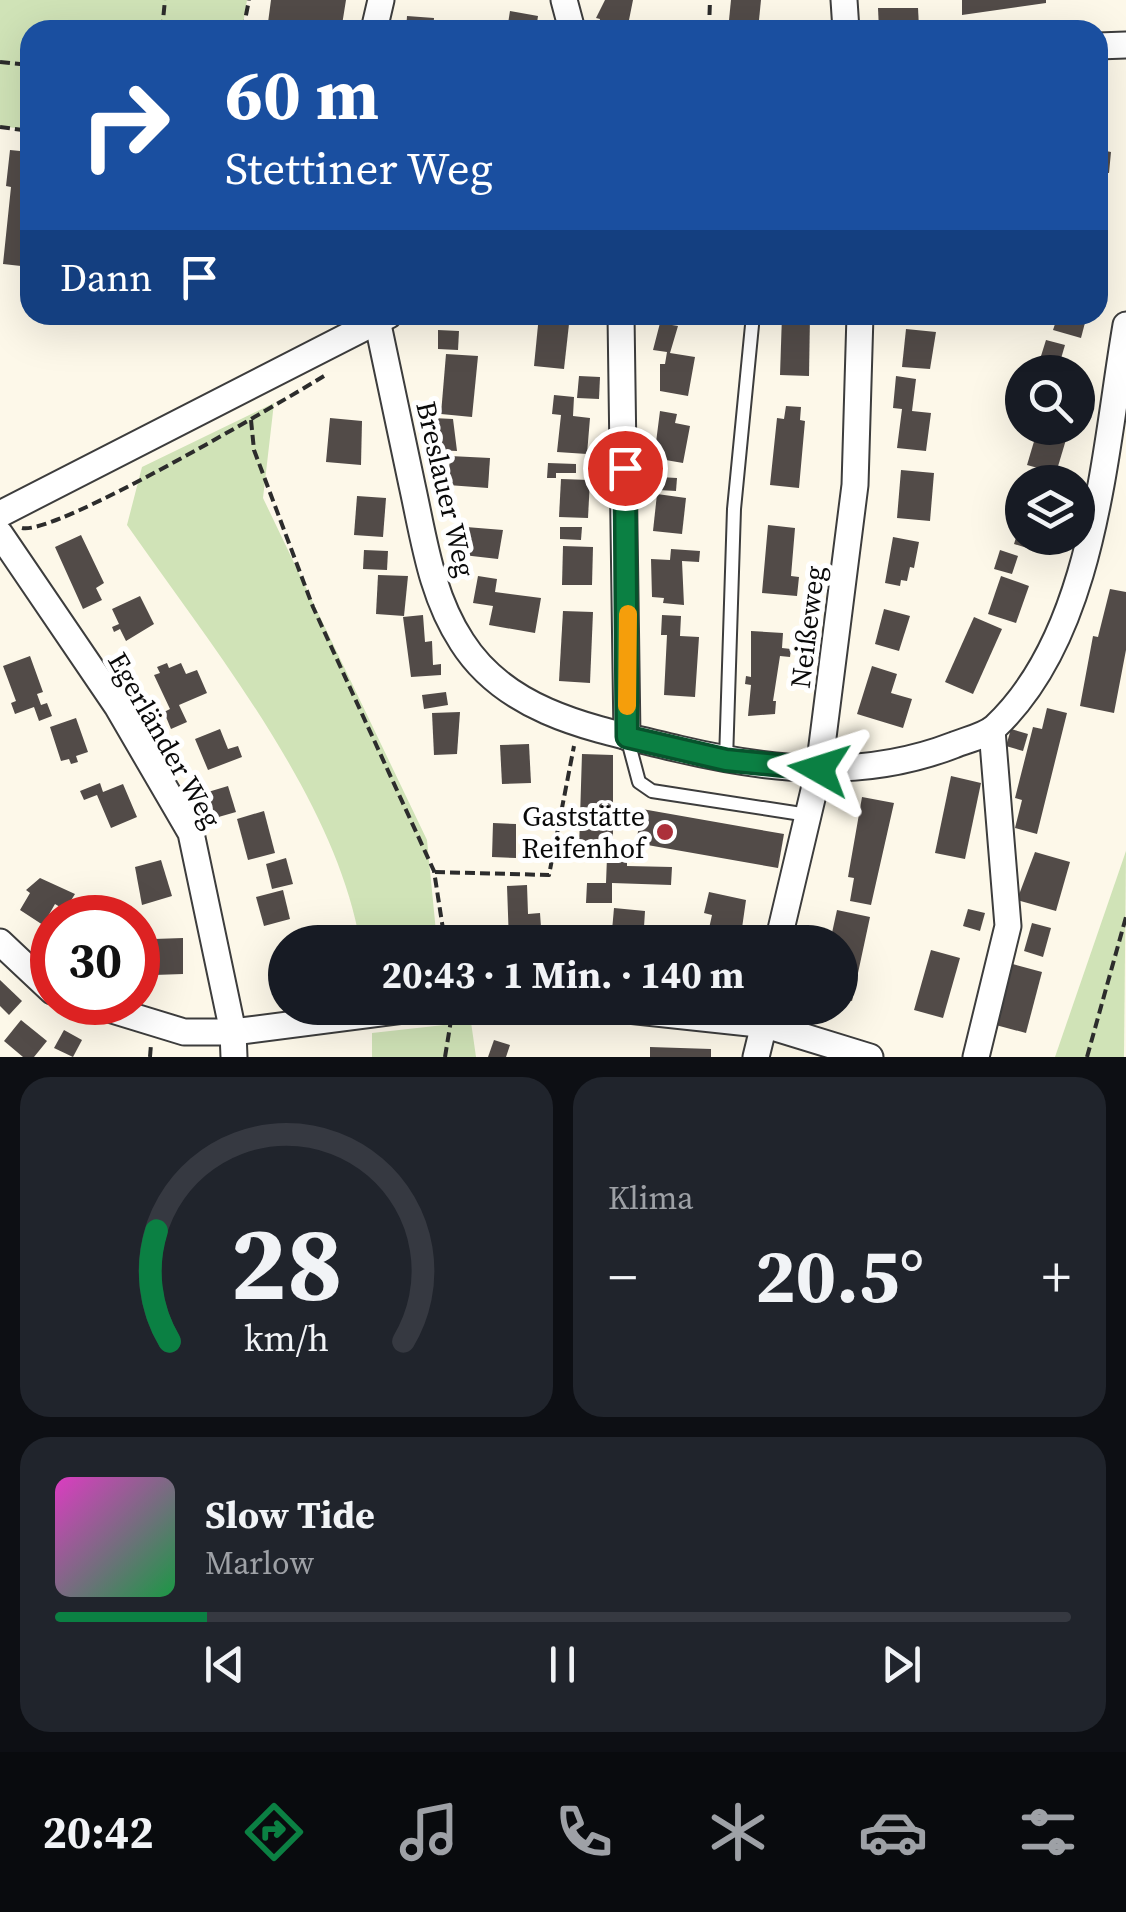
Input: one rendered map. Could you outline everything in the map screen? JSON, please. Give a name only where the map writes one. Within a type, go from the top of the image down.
[{"type":"street","points":[[5,525],[367,325]]},
{"type":"street","name":"Breslauer Weg","points":[[383,325],[431,573],[446,614],[464,646],[529,707],[627,737],[726,760],[819,769],[881,768],[992,730]]},
{"type":"street","points":[[620,325],[627,737]]},
{"type":"street","name":"Neißeweg","points":[[782,925],[819,769],[855,485],[860,325]]},
{"type":"street","points":[[976,1057],[1008,926],[992,730],[1024,693],[1062,628],[1090,533],[1126,325]]},
{"type":"street","name":"Egerländer Weg","points":[[5,525],[190,833],[233,1045]]},
{"type":"street","points":[[0,942],[30,973]]},
{"type":"street","points":[[160,1025],[233,1045],[334,1025]]},
{"type":"street","points":[[756,1057],[765,1025]]},
{"type":"street","points":[[790,1025],[870,1057]]},
{"type":"lane","points":[[726,760],[734,510],[752,325]]},
{"type":"lane","points":[[627,737],[639,782],[652,791],[808,815]]},
{"type":"path","points":[[5,525],[32,530],[80,509],[251,420],[328,374]]},
{"type":"path","points":[[251,420],[254,450],[314,607],[434,872],[442,925]]},
{"type":"path","points":[[434,872],[549,875],[579,722]]},
{"type":"path","points":[[1087,1057],[1126,917]]},
{"type":"path","points":[[445,1057],[450,1025]]},
{"type":"green space","points":[[0,0],[247,0],[244,20],[20,20],[20,129],[0,126]]},
{"type":"green space","points":[[274,403],[263,498],[427,840],[435,925],[356,925],[325,833],[297,778],[266,724],[127,525],[142,467]]},
{"type":"green space","points":[[1126,851],[1124,1057],[1055,1057]]},
{"type":"green space","points":[[471,1025],[476,1057],[372,1057],[372,1033]]},
{"type":"building","points":[[271,0],[346,0],[343,20],[268,20]]},
{"type":"building","points":[[605,0],[633,0],[629,20],[596,18]]},
{"type":"building","points":[[731,0],[761,0],[759,20],[729,20]]},
{"type":"building","points":[[962,0],[1046,0],[1046,3],[962,15]]},
{"type":"building","points":[[878,8],[918,8],[919,20],[879,20]]},
{"type":"building","points":[[510,11],[538,16],[537,20],[509,20]]},
{"type":"building","points":[[407,16],[434,18],[434,20],[407,20]]},
{"type":"building","points":[[10,150],[20,151],[20,266],[3,264],[11,187],[6,186]]},
{"type":"building","points":[[538,325],[569,325],[564,369],[534,366]]},
{"type":"building","points":[[659,325],[678,326],[670,353],[695,357],[688,396],[660,391],[660,364],[665,364],[667,352],[653,350]]},
{"type":"building","points":[[782,325],[810,325],[809,376],[780,375]]},
{"type":"building","points":[[1055,325],[1084,325],[1081,338],[1053,330]]},
{"type":"building","points":[[906,329],[936,332],[930,369],[902,367]]},
{"type":"building","points":[[438,330],[459,331],[458,350],[438,349]]},
{"type":"building","points":[[1046,340],[1065,345],[1062,355],[1041,355]]},
{"type":"building","points":[[446,354],[478,356],[472,417],[441,414]]},
{"type":"building","points":[[579,376],[600,377],[599,399],[577,398]]},
{"type":"building","points":[[896,376],[916,379],[912,411],[931,413],[926,451],[897,448],[902,409],[893,408]]},
{"type":"building","points":[[554,395],[574,397],[573,416],[590,418],[587,454],[557,452],[561,415],[552,414]]},
{"type":"building","points":[[786,406],[801,407],[800,420],[805,421],[799,488],[770,485],[777,418],[784,419]]},
{"type":"building","points":[[660,411],[677,414],[675,423],[690,426],[683,463],[654,458]]},
{"type":"building","points":[[330,418],[362,421],[361,465],[326,462]]},
{"type":"building","points":[[433,418],[453,419],[457,451],[435,450]]},
{"type":"building","points":[[1033,445],[1064,445],[1058,465],[1027,465]]},
{"type":"building","points":[[450,456],[490,458],[488,488],[448,485]]},
{"type":"building","points":[[548,463],[576,464],[576,473],[556,473],[556,478],[547,478]]},
{"type":"building","points":[[901,470],[934,473],[930,521],[897,518]]},
{"type":"building","points":[[659,477],[677,478],[676,491],[658,490]]},
{"type":"building","points":[[561,479],[590,480],[588,518],[559,517]]},
{"type":"building","points":[[657,494],[686,498],[682,534],[653,531]]},
{"type":"building","points":[[357,496],[386,498],[383,537],[354,535]]},
{"type":"building","points":[[768,525],[795,528],[791,576],[799,577],[797,596],[762,593]]},
{"type":"building","points":[[466,527],[503,530],[498,559],[463,555]]},
{"type":"building","points":[[560,527],[582,527],[581,540],[560,539]]},
{"type":"building","points":[[81,535],[104,583],[96,588],[102,600],[83,609],[55,547]]},
{"type":"building","points":[[893,537],[919,542],[914,568],[910,567],[907,581],[901,580],[900,586],[885,583]]},
{"type":"building","points":[[563,546],[593,547],[592,585],[562,585]]},
{"type":"building","points":[[671,549],[700,551],[699,562],[682,561],[684,605],[663,603],[664,598],[652,597],[651,559],[670,560]]},
{"type":"building","points":[[364,550],[388,551],[387,570],[363,569]]},
{"type":"building","points":[[1000,550],[1005,555],[1018,556],[1012,574],[994,569]]},
{"type":"building","points":[[378,575],[408,576],[404,616],[376,614]]},
{"type":"building","points":[[478,576],[497,579],[495,592],[541,598],[535,633],[489,625],[493,606],[473,603]]},
{"type":"building","points":[[1001,576],[1029,586],[1016,623],[988,614]]},
{"type":"building","points":[[1110,589],[1126,592],[1126,650],[1114,713],[1080,706],[1093,636],[1098,637]]},
{"type":"building","points":[[140,596],[154,624],[126,641],[120,629],[114,632],[112,627],[119,624],[112,609]]},
{"type":"building","points":[[884,609],[910,616],[899,651],[875,644]]},
{"type":"building","points":[[563,611],[593,612],[590,683],[559,681]]},
{"type":"building","points":[[423,615],[425,642],[432,641],[433,665],[441,664],[441,675],[411,677],[403,617]]},
{"type":"building","points":[[662,615],[681,616],[680,636],[699,637],[695,697],[664,695],[667,635],[661,635]]},
{"type":"building","points":[[974,617],[1002,629],[973,694],[945,682]]},
{"type":"building","points":[[751,631],[783,633],[782,648],[791,649],[790,657],[780,656],[773,701],[775,714],[748,716],[751,685],[745,684],[746,676],[751,677]]},
{"type":"building","points":[[30,656],[43,692],[37,694],[41,705],[47,703],[52,716],[39,721],[34,707],[15,714],[11,703],[16,701],[3,666]]},
{"type":"building","points":[[167,663],[169,668],[181,663],[186,674],[197,670],[207,693],[179,705],[187,722],[171,729],[164,712],[170,709],[154,675],[160,673],[157,667]]},
{"type":"building","points":[[872,666],[897,674],[891,693],[912,699],[903,728],[857,714]]},
{"type":"building","points":[[446,692],[448,705],[424,709],[422,695]]},
{"type":"building","points":[[1047,708],[1067,713],[1037,834],[1015,828],[1022,800],[1015,798],[1033,727],[1042,729]]},
{"type":"building","points":[[460,712],[457,754],[434,755],[432,713]]},
{"type":"building","points":[[76,718],[88,752],[76,756],[78,762],[71,764],[69,759],[61,761],[50,727]]},
{"type":"building","points":[[220,729],[228,749],[238,746],[242,757],[208,770],[195,739]]},
{"type":"building","points":[[1011,729],[1028,734],[1023,751],[1006,746]]},
{"type":"building","points":[[529,744],[531,783],[502,784],[500,745]]},
{"type":"building","points":[[582,754],[613,755],[613,851],[579,849]]},
{"type":"building","points":[[951,776],[981,783],[965,859],[935,853]]},
{"type":"building","points":[[100,783],[103,792],[123,784],[137,817],[111,828],[97,795],[84,800],[80,791]]},
{"type":"building","points":[[228,786],[236,812],[215,818],[208,792]]},
{"type":"building","points":[[862,797],[894,803],[871,905],[850,901],[854,878],[848,877]]},
{"type":"building","points":[[642,809],[784,834],[778,868],[636,843]]},
{"type":"building","points":[[264,811],[275,853],[248,860],[237,819]]},
{"type":"building","points":[[493,823],[516,824],[516,858],[492,857]]},
{"type":"building","points":[[1035,852],[1070,862],[1056,911],[1017,900]]},
{"type":"building","points":[[607,857],[627,858],[627,866],[672,867],[671,885],[612,883],[612,903],[586,903],[587,883],[606,883]]},
{"type":"building","points":[[286,858],[293,884],[272,889],[266,864]]},
{"type":"building","points":[[161,860],[172,896],[160,900],[160,895],[140,895],[135,867]]},
{"type":"building","points":[[40,878],[75,894],[30,895],[30,917],[20,910],[30,893],[26,890]]},
{"type":"building","points":[[527,885],[528,914],[540,913],[541,925],[508,925],[507,886]]},
{"type":"building","points":[[283,890],[290,919],[264,926],[256,897]]},
{"type":"building","points":[[709,892],[746,900],[742,925],[710,925],[712,915],[704,913]]},
{"type":"building","points":[[614,908],[645,911],[644,925],[612,925]]},
{"type":"building","points":[[968,909],[985,913],[980,931],[963,926]]},
{"type":"building","points":[[837,910],[870,917],[858,973],[858,925],[834,925]]},
{"type":"building","points":[[1032,923],[1051,928],[1043,957],[1024,951]]},
{"type":"building","points":[[183,938],[183,974],[160,975],[160,939]]},
{"type":"building","points":[[931,950],[960,958],[943,1018],[914,1010]]},
{"type":"building","points":[[1009,963],[1042,972],[1026,1033],[992,1024]]},
{"type":"building","points":[[0,980],[22,1001],[9,1015],[0,1006]]},
{"type":"building","points":[[21,1020],[47,1041],[34,1057],[23,1057],[4,1041]]},
{"type":"building","points":[[64,1030],[82,1040],[73,1057],[54,1048]]},
{"type":"building","points":[[494,1040],[510,1045],[506,1057],[488,1057]]},
{"type":"building","points":[[650,1047],[711,1049],[711,1057],[650,1057]]},
{"type":"slow traffic","points":[[627,706],[628,614]]},
{"type":"place","name":"Gaststätte Reifenhof","points":[[665,832]]},
{"type":"route","points":[[625,468],[627,737],[726,760],[819,769]]}]
